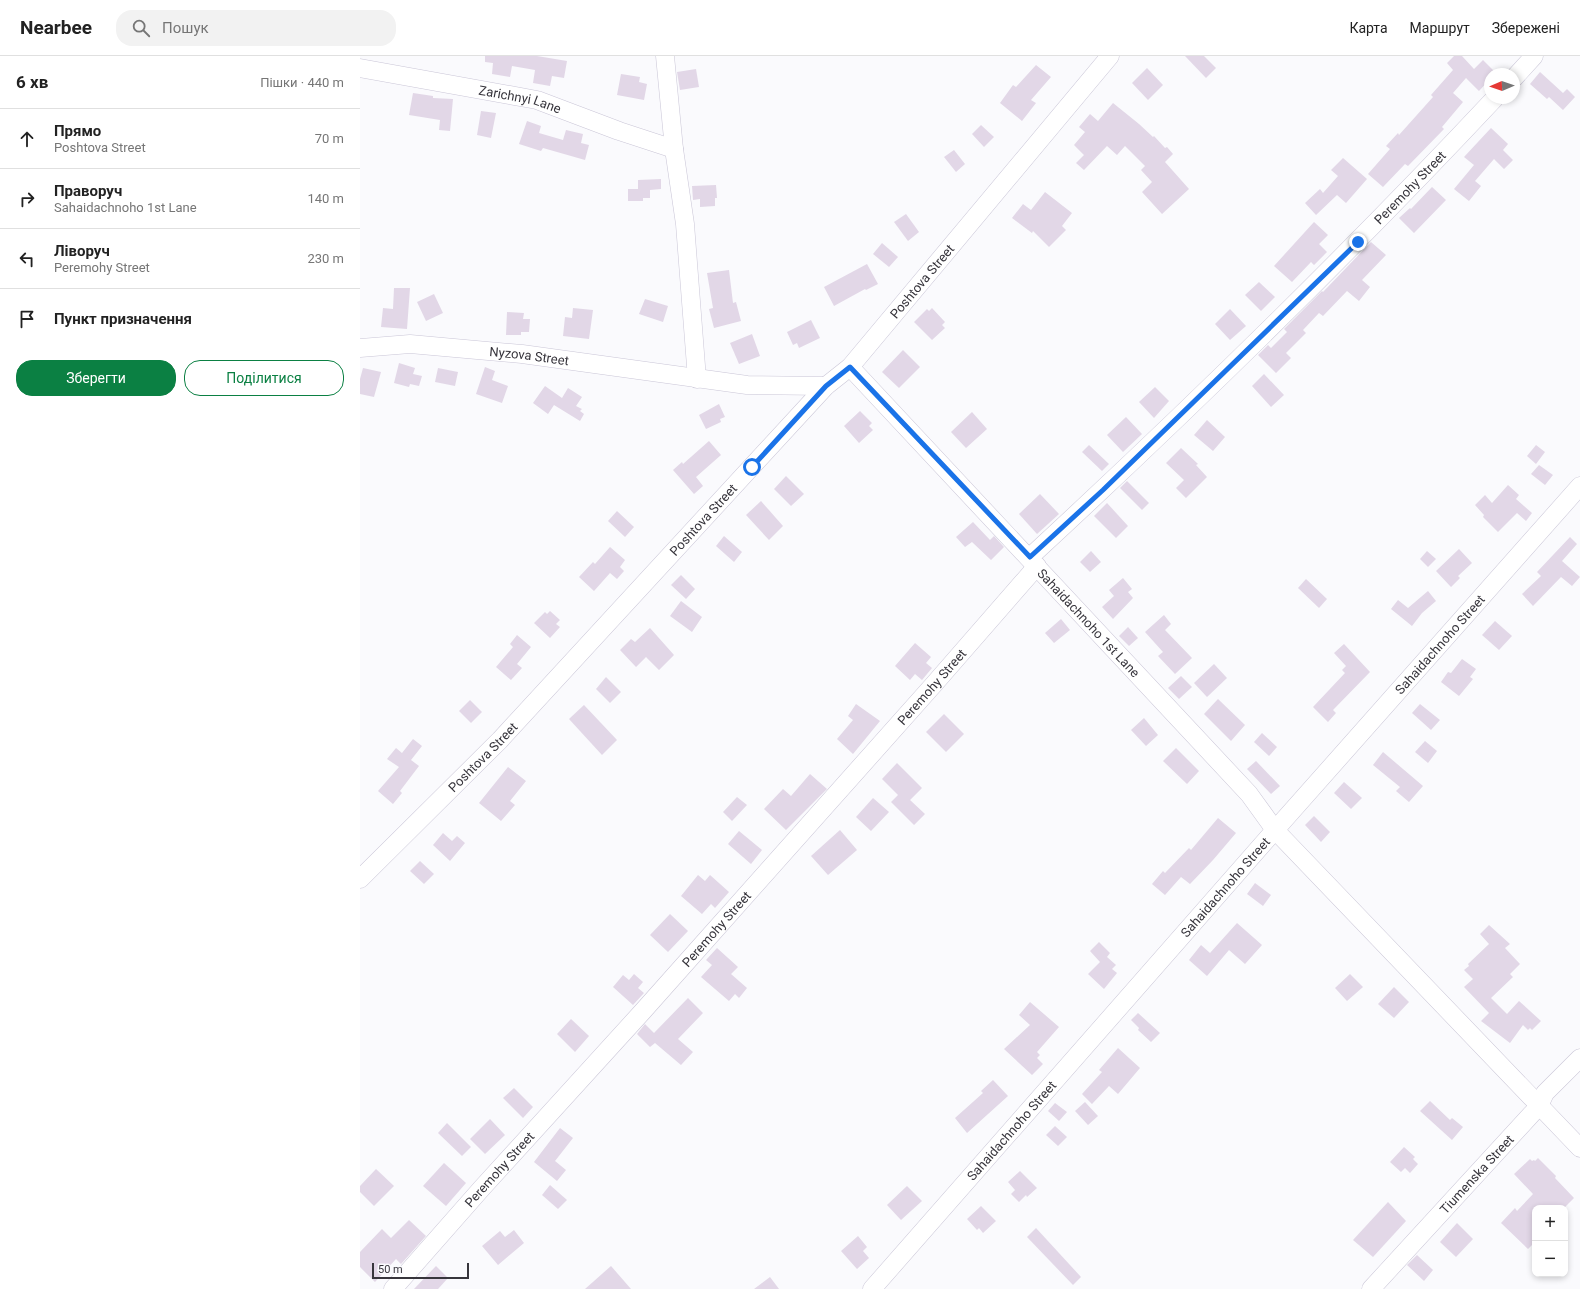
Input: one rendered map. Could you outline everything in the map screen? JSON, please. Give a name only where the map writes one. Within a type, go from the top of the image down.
[{"type":"street","points":[[665,56],[674,149],[685,224],[697,378]]},
{"type":"street","name":"Poshtova Street","points":[[360,879],[500,740],[826,386],[850,367],[1110,56]]},
{"type":"street","points":[[1520,71],[1534,56]]},
{"type":"street","name":"Zarichnyi Lane","points":[[360,68],[537,100],[619,131],[674,149]]},
{"type":"street","name":"Peremohy Street","points":[[393,1289],[481,1189],[648,1006],[935,683],[1033,562],[1103,490],[1358,242],[1489,104]]},
{"type":"street","name":"Nyzova Street","points":[[360,348],[410,344],[522,354],[747,385],[826,386]]},
{"type":"street","name":"Sahaidachnoho 1st Lane","points":[[850,367],[1249,794],[1275,830],[1580,1148]]},
{"type":"street","name":"Sahaidachnoho Street","points":[[872,1289],[1275,830],[1580,486]]},
{"type":"street","name":"Tiumenska Street","points":[[1371,1289],[1539,1106],[1545,1093],[1580,1058]]},
{"type":"building","points":[[485,56],[537,56],[567,61],[564,78],[552,76],[550,86],[533,83],[535,70],[512,66],[510,77],[492,74],[493,63],[485,62]]},
{"type":"building","points":[[1185,56],[1204,56],[1216,68],[1206,78]]},
{"type":"building","points":[[1454,56],[1462,56],[1474,69],[1483,60],[1491,68],[1484,68],[1484,86],[1479,91],[1466,78],[1453,93],[1463,102],[1442,127],[1444,129],[1408,166],[1405,164],[1383,187],[1368,174],[1390,149],[1386,146],[1398,133],[1399,135],[1433,97],[1431,95],[1453,70],[1447,63]]},
{"type":"building","points":[[1036,65],[1051,77],[1031,100],[1036,103],[1022,121],[1000,103],[1013,85],[1016,87]]},
{"type":"building","points":[[1147,68],[1163,85],[1148,100],[1132,83]]},
{"type":"building","points":[[696,69],[699,87],[680,90],[677,72]]},
{"type":"building","points":[[1540,72],[1563,93],[1567,89],[1575,97],[1563,110],[1549,97],[1547,99],[1530,84]]},
{"type":"building","points":[[621,74],[640,77],[639,82],[647,84],[644,100],[617,95]]},
{"type":"building","points":[[413,93],[433,96],[433,98],[453,99],[450,131],[439,130],[440,120],[409,115]]},
{"type":"building","points":[[1113,103],[1153,137],[1154,136],[1165,148],[1167,147],[1173,154],[1165,162],[1189,189],[1162,214],[1142,192],[1152,182],[1141,170],[1145,166],[1125,146],[1117,155],[1107,146],[1084,170],[1076,163],[1084,155],[1074,145],[1085,132],[1079,127],[1090,114],[1098,121]]},
{"type":"building","points":[[481,111],[496,113],[491,138],[477,135]]},
{"type":"building","points":[[527,121],[541,126],[539,133],[563,140],[566,130],[583,134],[581,143],[589,145],[585,160],[543,148],[541,151],[519,144]]},
{"type":"building","points":[[981,125],[994,137],[984,147],[972,134]]},
{"type":"building","points":[[1491,128],[1508,144],[1503,150],[1513,160],[1504,169],[1494,159],[1475,181],[1481,186],[1469,201],[1454,189],[1474,165],[1464,157]]},
{"type":"building","points":[[954,150],[965,164],[956,172],[944,157]]},
{"type":"building","points":[[1343,158],[1367,179],[1346,203],[1337,195],[1316,215],[1305,203],[1320,189],[1323,193],[1338,176],[1331,170]]},
{"type":"building","points":[[661,179],[661,189],[650,190],[650,198],[643,198],[643,201],[628,201],[628,189],[638,189],[638,180]]},
{"type":"building","points":[[716,185],[717,198],[715,198],[715,206],[700,207],[700,199],[693,200],[692,186]]},
{"type":"building","points":[[1432,187],[1446,200],[1414,233],[1399,218],[1410,208],[1411,209]]},
{"type":"building","points":[[1045,192],[1072,213],[1062,226],[1066,230],[1049,247],[1033,231],[1032,233],[1012,218],[1023,204],[1031,210]]},
{"type":"building","points":[[906,214],[919,232],[908,241],[894,222]]},
{"type":"building","points":[[1314,222],[1328,235],[1319,244],[1327,252],[1314,265],[1311,262],[1292,282],[1274,266]]},
{"type":"building","points":[[1371,242],[1386,255],[1362,280],[1370,287],[1359,301],[1347,291],[1323,316],[1319,313],[1303,330],[1306,333],[1286,353],[1291,358],[1276,373],[1258,355],[1268,345],[1271,348],[1287,332],[1284,329],[1322,291],[1323,292]]},
{"type":"building","points":[[882,243],[898,257],[889,267],[873,254]]},
{"type":"building","points":[[867,264],[878,284],[866,290],[865,289],[834,306],[824,287]]},
{"type":"building","points":[[729,270],[733,303],[736,302],[741,321],[714,328],[709,309],[713,308],[707,273]]},
{"type":"building","points":[[1259,282],[1275,297],[1261,311],[1245,295]]},
{"type":"building","points":[[394,288],[410,288],[407,329],[381,327],[383,308],[393,309]]},
{"type":"building","points":[[434,294],[443,313],[426,321],[417,302]]},
{"type":"building","points":[[645,299],[668,306],[663,322],[639,314]]},
{"type":"building","points":[[573,308],[593,310],[589,339],[563,336],[565,317],[572,318]]},
{"type":"building","points":[[932,308],[945,322],[942,325],[945,328],[932,340],[914,322],[927,309],[929,311]]},
{"type":"building","points":[[1230,309],[1246,326],[1230,340],[1215,324]]},
{"type":"building","points":[[507,312],[524,313],[523,319],[530,319],[529,332],[521,332],[521,335],[506,335]]},
{"type":"building","points":[[811,320],[820,338],[799,348],[797,343],[793,345],[787,332]]},
{"type":"building","points":[[752,334],[760,356],[739,364],[730,343]]},
{"type":"building","points":[[903,350],[920,367],[899,388],[882,372]]},
{"type":"building","points":[[399,363],[415,368],[413,374],[422,376],[419,386],[410,384],[409,387],[394,383]]},
{"type":"building","points":[[485,367],[495,371],[492,380],[508,386],[502,403],[476,394]]},
{"type":"building","points":[[363,368],[381,372],[374,397],[360,394],[360,379]]},
{"type":"building","points":[[438,368],[458,372],[455,386],[435,382]]},
{"type":"building","points":[[1264,374],[1284,395],[1271,407],[1252,386]]},
{"type":"building","points":[[545,386],[562,398],[568,388],[582,397],[576,406],[582,409],[580,411],[584,414],[580,421],[554,405],[548,414],[533,403]]},
{"type":"building","points":[[1155,387],[1169,401],[1154,418],[1139,402]]},
{"type":"building","points":[[719,404],[725,417],[720,419],[721,422],[706,429],[699,415]]},
{"type":"building","points":[[860,411],[872,423],[869,426],[873,430],[859,443],[844,426]]},
{"type":"building","points":[[972,412],[987,429],[966,448],[951,432]]},
{"type":"building","points":[[1126,417],[1142,434],[1123,452],[1107,435]]},
{"type":"building","points":[[1207,420],[1225,437],[1213,451],[1194,435]]},
{"type":"building","points":[[709,441],[721,455],[696,477],[703,486],[694,494],[673,470],[682,462],[683,464]]},
{"type":"building","points":[[1089,445],[1109,464],[1102,471],[1082,452]]},
{"type":"building","points":[[1536,445],[1545,452],[1536,464],[1527,456]]},
{"type":"building","points":[[1181,448],[1198,464],[1196,465],[1207,477],[1186,498],[1176,488],[1184,480],[1166,463]]},
{"type":"building","points":[[1539,465],[1553,475],[1545,485],[1531,474]]},
{"type":"building","points":[[786,476],[804,494],[791,506],[774,489]]},
{"type":"building","points":[[1127,481],[1149,503],[1142,510],[1120,488]]},
{"type":"building","points":[[1508,485],[1519,495],[1516,499],[1532,513],[1526,521],[1517,513],[1498,532],[1483,517],[1484,515],[1475,505],[1485,495],[1492,503]]},
{"type":"building","points":[[1040,494],[1059,514],[1037,534],[1019,514]]},
{"type":"building","points":[[761,501],[783,526],[769,540],[746,515]]},
{"type":"building","points":[[1107,503],[1128,526],[1116,538],[1094,516]]},
{"type":"building","points":[[617,511],[634,527],[625,537],[608,521]]},
{"type":"building","points":[[973,522],[990,540],[994,536],[1004,547],[991,560],[972,542],[965,547],[956,537]]},
{"type":"building","points":[[724,536],[742,552],[734,562],[716,546]]},
{"type":"building","points":[[1570,537],[1577,544],[1562,561],[1580,577],[1572,586],[1561,577],[1533,606],[1522,594],[1541,576],[1537,572]]},
{"type":"building","points":[[610,547],[625,560],[620,567],[624,571],[617,579],[610,573],[594,591],[579,577],[593,562],[595,564]]},
{"type":"building","points":[[1459,549],[1472,563],[1458,576],[1460,578],[1451,587],[1436,571]]},
{"type":"building","points":[[1091,551],[1101,562],[1090,572],[1080,562]]},
{"type":"building","points":[[1427,551],[1436,559],[1428,567],[1420,559]]},
{"type":"building","points":[[681,575],[695,589],[686,599],[671,585]]},
{"type":"building","points":[[1123,578],[1132,589],[1128,592],[1133,598],[1113,619],[1102,607],[1114,596],[1109,590]]},
{"type":"building","points":[[1306,579],[1327,599],[1319,608],[1298,588]]},
{"type":"building","points":[[1428,591],[1436,601],[1422,613],[1412,626],[1391,609],[1398,600],[1408,608]]},
{"type":"building","points":[[681,601],[702,617],[692,632],[670,616]]},
{"type":"building","points":[[550,611],[560,620],[556,624],[560,627],[550,638],[534,623],[545,612],[547,614]]},
{"type":"building","points":[[1164,615],[1171,624],[1165,630],[1192,658],[1175,674],[1158,656],[1163,652],[1145,632]]},
{"type":"building","points":[[1061,619],[1070,630],[1054,643],[1045,633]]},
{"type":"building","points":[[1495,621],[1512,636],[1499,650],[1482,635]]},
{"type":"building","points":[[1128,627],[1138,638],[1129,646],[1119,636]]},
{"type":"building","points":[[650,628],[674,655],[659,670],[646,657],[636,667],[620,650],[631,639],[635,642]]},
{"type":"building","points":[[517,635],[531,647],[517,664],[522,668],[511,680],[496,667],[513,647],[510,644]]},
{"type":"building","points":[[915,643],[931,657],[926,663],[932,668],[922,680],[915,674],[910,680],[895,666]]},
{"type":"building","points":[[1344,644],[1370,672],[1333,710],[1336,713],[1328,722],[1313,707],[1345,673],[1342,670],[1346,666],[1334,653]]},
{"type":"building","points":[[1462,659],[1476,669],[1470,677],[1473,679],[1459,696],[1441,682],[1448,672],[1451,673]]},
{"type":"building","points":[[1214,664],[1227,678],[1207,697],[1194,683]]},
{"type":"building","points":[[1181,676],[1192,687],[1179,699],[1168,688]]},
{"type":"building","points":[[606,677],[621,692],[610,703],[596,689]]},
{"type":"building","points":[[1218,699],[1245,725],[1231,741],[1204,714]]},
{"type":"building","points":[[470,700],[482,712],[471,723],[459,711]]},
{"type":"building","points":[[856,704],[880,721],[853,754],[837,739],[853,720],[848,716]]},
{"type":"building","points":[[1420,704],[1440,720],[1431,730],[1412,713]]},
{"type":"building","points":[[584,705],[617,740],[602,755],[569,719]]},
{"type":"building","points":[[944,714],[964,734],[946,752],[926,732]]},
{"type":"building","points":[[1144,718],[1158,735],[1146,746],[1131,730]]},
{"type":"building","points":[[1262,733],[1277,747],[1269,756],[1254,742]]},
{"type":"building","points":[[413,739],[422,746],[411,760],[419,766],[400,791],[402,793],[393,804],[378,791],[399,767],[387,759],[396,748],[402,753]]},
{"type":"building","points":[[1425,741],[1437,751],[1428,763],[1415,752]]},
{"type":"building","points":[[1176,748],[1199,771],[1187,784],[1163,761]]},
{"type":"building","points":[[1383,752],[1423,786],[1409,802],[1396,791],[1400,787],[1373,765]]},
{"type":"building","points":[[1256,761],[1280,786],[1271,794],[1247,769]]},
{"type":"building","points":[[897,763],[922,788],[910,800],[925,814],[914,825],[891,802],[898,795],[882,779]]},
{"type":"building","points":[[508,767],[526,781],[510,801],[515,805],[501,821],[479,803]]},
{"type":"building","points":[[810,774],[827,789],[786,830],[764,809],[783,789],[791,796]]},
{"type":"building","points":[[1344,782],[1362,798],[1351,809],[1334,793]]},
{"type":"building","points":[[737,797],[747,805],[732,821],[723,812]]},
{"type":"building","points":[[873,798],[889,812],[871,831],[856,817]]},
{"type":"building","points":[[1314,816],[1330,832],[1321,842],[1305,825]]},
{"type":"building","points":[[1218,818],[1236,833],[1190,884],[1181,877],[1165,895],[1152,884],[1163,871],[1165,873],[1189,848],[1191,850]]},
{"type":"building","points":[[840,830],[857,850],[828,875],[811,856]]},
{"type":"building","points":[[739,831],[762,850],[751,864],[728,844]]},
{"type":"building","points":[[443,833],[452,841],[457,836],[465,843],[450,861],[433,845]]},
{"type":"building","points":[[420,861],[434,874],[424,884],[410,871]]},
{"type":"building","points":[[698,875],[705,881],[710,875],[729,892],[715,908],[711,904],[702,914],[681,896]]},
{"type":"building","points":[[1255,883],[1271,895],[1263,906],[1247,894]]},
{"type":"building","points":[[670,914],[688,931],[668,952],[650,935]]},
{"type":"building","points":[[1237,923],[1262,945],[1245,964],[1229,950],[1207,976],[1189,960],[1201,945],[1210,953]]},
{"type":"building","points":[[1489,925],[1510,944],[1505,948],[1520,964],[1510,974],[1513,977],[1491,998],[1507,1014],[1519,1001],[1541,1021],[1532,1030],[1530,1028],[1528,1030],[1523,1025],[1510,1043],[1481,1021],[1489,1013],[1464,987],[1473,979],[1464,970],[1469,966],[1468,964],[1489,944],[1480,934]]},
{"type":"building","points":[[1099,942],[1110,953],[1107,957],[1116,965],[1112,969],[1117,973],[1104,989],[1088,974],[1100,962],[1090,951]]},
{"type":"building","points":[[717,948],[738,967],[731,974],[747,988],[739,998],[735,994],[729,1001],[701,977],[712,965],[706,960]]},
{"type":"building","points":[[634,974],[643,982],[638,988],[644,993],[633,1005],[613,987],[623,975],[629,980]]},
{"type":"building","points":[[1350,974],[1363,987],[1347,1001],[1335,988]]},
{"type":"building","points":[[1394,987],[1409,1002],[1394,1018],[1378,1004]]},
{"type":"building","points":[[688,998],[703,1013],[678,1039],[693,1052],[681,1065],[655,1043],[650,1047],[637,1034],[645,1024],[654,1033]]},
{"type":"building","points":[[1030,1002],[1059,1027],[1037,1052],[1040,1055],[1037,1058],[1043,1064],[1032,1075],[1004,1049],[1030,1025],[1019,1015]]},
{"type":"building","points":[[1138,1013],[1160,1033],[1151,1042],[1138,1030],[1139,1028],[1131,1020]]},
{"type":"building","points":[[571,1019],[589,1036],[575,1052],[557,1034]]},
{"type":"building","points":[[1118,1048],[1140,1068],[1118,1094],[1109,1086],[1092,1104],[1082,1094],[1102,1072],[1099,1070]]},
{"type":"building","points":[[993,1080],[1008,1096],[967,1133],[955,1118],[983,1093],[981,1091]]},
{"type":"building","points":[[514,1088],[533,1107],[523,1118],[503,1098]]},
{"type":"building","points":[[1430,1101],[1450,1120],[1452,1118],[1463,1127],[1452,1140],[1420,1111]]},
{"type":"building","points":[[1085,1102],[1098,1116],[1088,1125],[1075,1111]]},
{"type":"building","points":[[1055,1103],[1067,1112],[1059,1121],[1048,1111]]},
{"type":"building","points":[[490,1119],[505,1135],[485,1154],[470,1139]]},
{"type":"building","points":[[447,1123],[471,1147],[462,1156],[438,1133]]},
{"type":"building","points":[[1055,1126],[1067,1137],[1058,1146],[1046,1135]]},
{"type":"building","points":[[560,1128],[573,1138],[555,1161],[566,1170],[557,1181],[534,1162]]},
{"type":"building","points":[[1404,1147],[1415,1157],[1413,1159],[1418,1164],[1410,1173],[1405,1168],[1401,1172],[1390,1162]]},
{"type":"building","points":[[1538,1158],[1556,1176],[1555,1178],[1574,1198],[1567,1205],[1532,1205],[1532,1245],[1528,1249],[1501,1223],[1515,1208],[1517,1211],[1533,1194],[1514,1174],[1530,1159],[1535,1161]]},
{"type":"building","points":[[444,1163],[466,1183],[446,1206],[423,1186]]},
{"type":"building","points":[[376,1169],[394,1186],[374,1206],[360,1192],[360,1186]]},
{"type":"building","points":[[1020,1171],[1037,1188],[1027,1197],[1026,1195],[1019,1202],[1011,1194],[1015,1190],[1008,1182]]},
{"type":"building","points":[[550,1185],[567,1200],[558,1209],[542,1195]]},
{"type":"building","points":[[907,1186],[922,1201],[901,1220],[887,1205]]},
{"type":"building","points":[[1388,1202],[1406,1221],[1373,1257],[1353,1240]]},
{"type":"building","points":[[981,1206],[996,1221],[983,1233],[979,1228],[977,1230],[967,1219]]},
{"type":"building","points":[[409,1220],[426,1236],[401,1264],[396,1259],[375,1282],[360,1267],[360,1252],[382,1229],[391,1238]]},
{"type":"building","points":[[1457,1223],[1473,1239],[1456,1257],[1440,1242]]},
{"type":"building","points":[[1036,1228],[1081,1277],[1073,1285],[1027,1237]]},
{"type":"building","points":[[514,1230],[524,1243],[498,1265],[482,1246],[500,1231],[505,1237]]},
{"type":"building","points":[[858,1236],[867,1247],[863,1251],[869,1258],[857,1269],[841,1251]]},
{"type":"building","points":[[1417,1255],[1433,1270],[1424,1281],[1407,1265]]},
{"type":"building","points":[[436,1266],[448,1278],[438,1289],[414,1289]]},
{"type":"building","points":[[611,1266],[631,1289],[585,1289]]},
{"type":"building","points":[[770,1277],[779,1289],[754,1289]]},
{"type":"route","points":[[752,467],[826,386],[850,367],[1030,557],[1103,490],[1358,242]]}]
